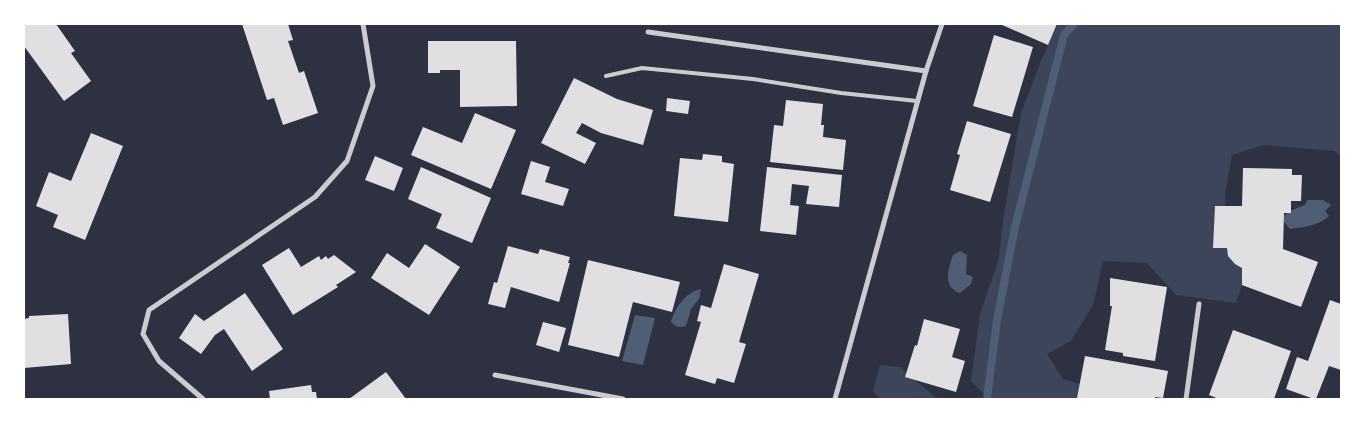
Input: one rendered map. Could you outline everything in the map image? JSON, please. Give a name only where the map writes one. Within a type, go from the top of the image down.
[{"type":"street","points":[[203,399],[159,360],[144,334],[149,310],[315,197],[347,161],[373,86],[363,24]]},
{"type":"street","points":[[835,399],[917,101],[942,24]]},
{"type":"street","points":[[648,32],[926,71]]},
{"type":"street","points":[[1186,399],[1199,304]]},
{"type":"street","points":[[494,376],[623,399]]},
{"type":"lane","points":[[606,76],[642,68],[661,69],[917,101]]},
{"type":"shaded area","points":[[1058,24],[1341,24],[1341,156],[1334,151],[1263,145],[1232,155],[1226,189],[1223,234],[1251,259],[1236,303],[1176,295],[1147,263],[1103,261],[1093,305],[1071,341],[1047,354],[1063,379],[1103,391],[1105,399],[989,399],[971,381],[980,314],[999,258],[1003,220],[1021,113]]},
{"type":"shaded area","points":[[1307,200],[1323,200],[1331,205],[1325,211],[1329,216],[1316,224],[1290,229],[1281,218],[1292,210],[1305,205]]},
{"type":"shaded area","points":[[960,251],[967,255],[966,274],[973,277],[971,284],[960,293],[951,286],[948,272],[953,255]]},
{"type":"shaded area","points":[[701,289],[699,299],[691,309],[686,326],[679,327],[674,325],[671,322],[675,311],[682,301],[690,293]]},
{"type":"shaded area","points":[[635,315],[655,318],[643,365],[622,361]]},
{"type":"shaded area","points":[[880,365],[900,367],[934,396],[943,399],[880,399],[873,391]]},
{"type":"building","points":[[24,24],[56,24],[75,51],[71,53],[91,81],[64,101],[24,46]]},
{"type":"building","points":[[242,24],[288,24],[293,40],[288,41],[299,73],[304,71],[318,113],[283,125],[274,98],[267,100]]},
{"type":"building","points":[[1000,24],[1057,24],[1048,45]]},
{"type":"building","points":[[994,35],[1033,47],[1012,117],[973,106]]},
{"type":"building","points":[[428,41],[516,41],[517,106],[460,107],[460,70],[440,70],[440,73],[428,73]]},
{"type":"building","points":[[574,78],[617,99],[653,110],[643,145],[601,133],[582,123],[576,133],[596,143],[585,164],[541,143]]},
{"type":"building","points":[[667,98],[690,101],[688,114],[666,111]]},
{"type":"building","points":[[786,100],[823,104],[821,125],[824,125],[823,137],[846,140],[843,170],[770,162],[774,125],[783,126]]},
{"type":"building","points":[[475,113],[516,130],[491,189],[411,155],[423,127],[462,143]]},
{"type":"building","points":[[967,121],[1011,134],[990,202],[950,190],[960,155],[957,154]]},
{"type":"building","points":[[91,133],[123,146],[85,240],[53,227],[58,215],[36,206],[49,172],[71,181]]},
{"type":"building","points":[[703,154],[722,156],[722,162],[734,164],[728,222],[674,216],[680,158],[702,160]]},
{"type":"building","points":[[375,156],[403,168],[394,191],[365,180]]},
{"type":"building","points":[[531,161],[550,167],[545,182],[569,189],[563,206],[521,194]]},
{"type":"building","points":[[421,167],[491,198],[472,243],[436,228],[442,214],[408,199]]},
{"type":"building","points":[[767,167],[842,175],[839,207],[806,204],[809,186],[792,184],[790,205],[799,206],[796,235],[760,231]]},
{"type":"building","points":[[1243,168],[1292,169],[1292,175],[1302,175],[1301,201],[1291,201],[1291,213],[1284,213],[1283,249],[1318,262],[1301,307],[1242,285],[1242,268],[1235,264],[1228,256],[1227,248],[1213,248],[1215,206],[1242,206]]},
{"type":"building","points":[[425,244],[460,267],[429,315],[371,278],[387,253],[409,268]]},
{"type":"building","points":[[508,246],[538,254],[540,249],[570,257],[559,302],[511,287],[505,308],[488,304],[494,282],[497,283]]},
{"type":"building","points":[[289,248],[301,267],[319,256],[321,260],[326,256],[328,259],[334,255],[356,272],[336,285],[338,287],[293,315],[262,265]]},
{"type":"building","points":[[588,260],[680,282],[672,312],[633,302],[619,357],[568,345]]},
{"type":"building","points":[[724,264],[759,274],[739,342],[746,344],[734,383],[717,378],[715,384],[685,375],[701,322],[697,321],[701,305],[711,308]]},
{"type":"building","points":[[1110,278],[1167,287],[1155,361],[1123,356],[1123,353],[1105,350],[1112,306],[1110,306]]},
{"type":"building","points":[[245,293],[283,349],[252,371],[224,329],[215,335],[201,354],[179,338],[195,314],[204,321]]},
{"type":"building","points":[[1330,300],[1341,304],[1341,370],[1329,366],[1316,399],[1314,399],[1286,389],[1297,357],[1308,361]]},
{"type":"building","points":[[68,314],[71,364],[24,368],[24,319],[29,318],[29,316]]},
{"type":"building","points":[[924,319],[960,329],[952,357],[965,361],[956,392],[905,377],[915,345],[917,346]]},
{"type":"building","points":[[543,322],[566,328],[559,352],[536,345]]},
{"type":"building","points":[[1233,330],[1291,351],[1274,399],[1219,399],[1209,395]]},
{"type":"building","points":[[1085,356],[1168,371],[1163,398],[1077,398]]},
{"type":"building","points":[[386,372],[406,399],[349,399]]},
{"type":"building","points":[[311,385],[312,392],[316,392],[317,399],[270,399],[269,391]]},
{"type":"waterway","points":[[987,399],[997,320],[1015,227],[1064,35],[1074,24]]}]
